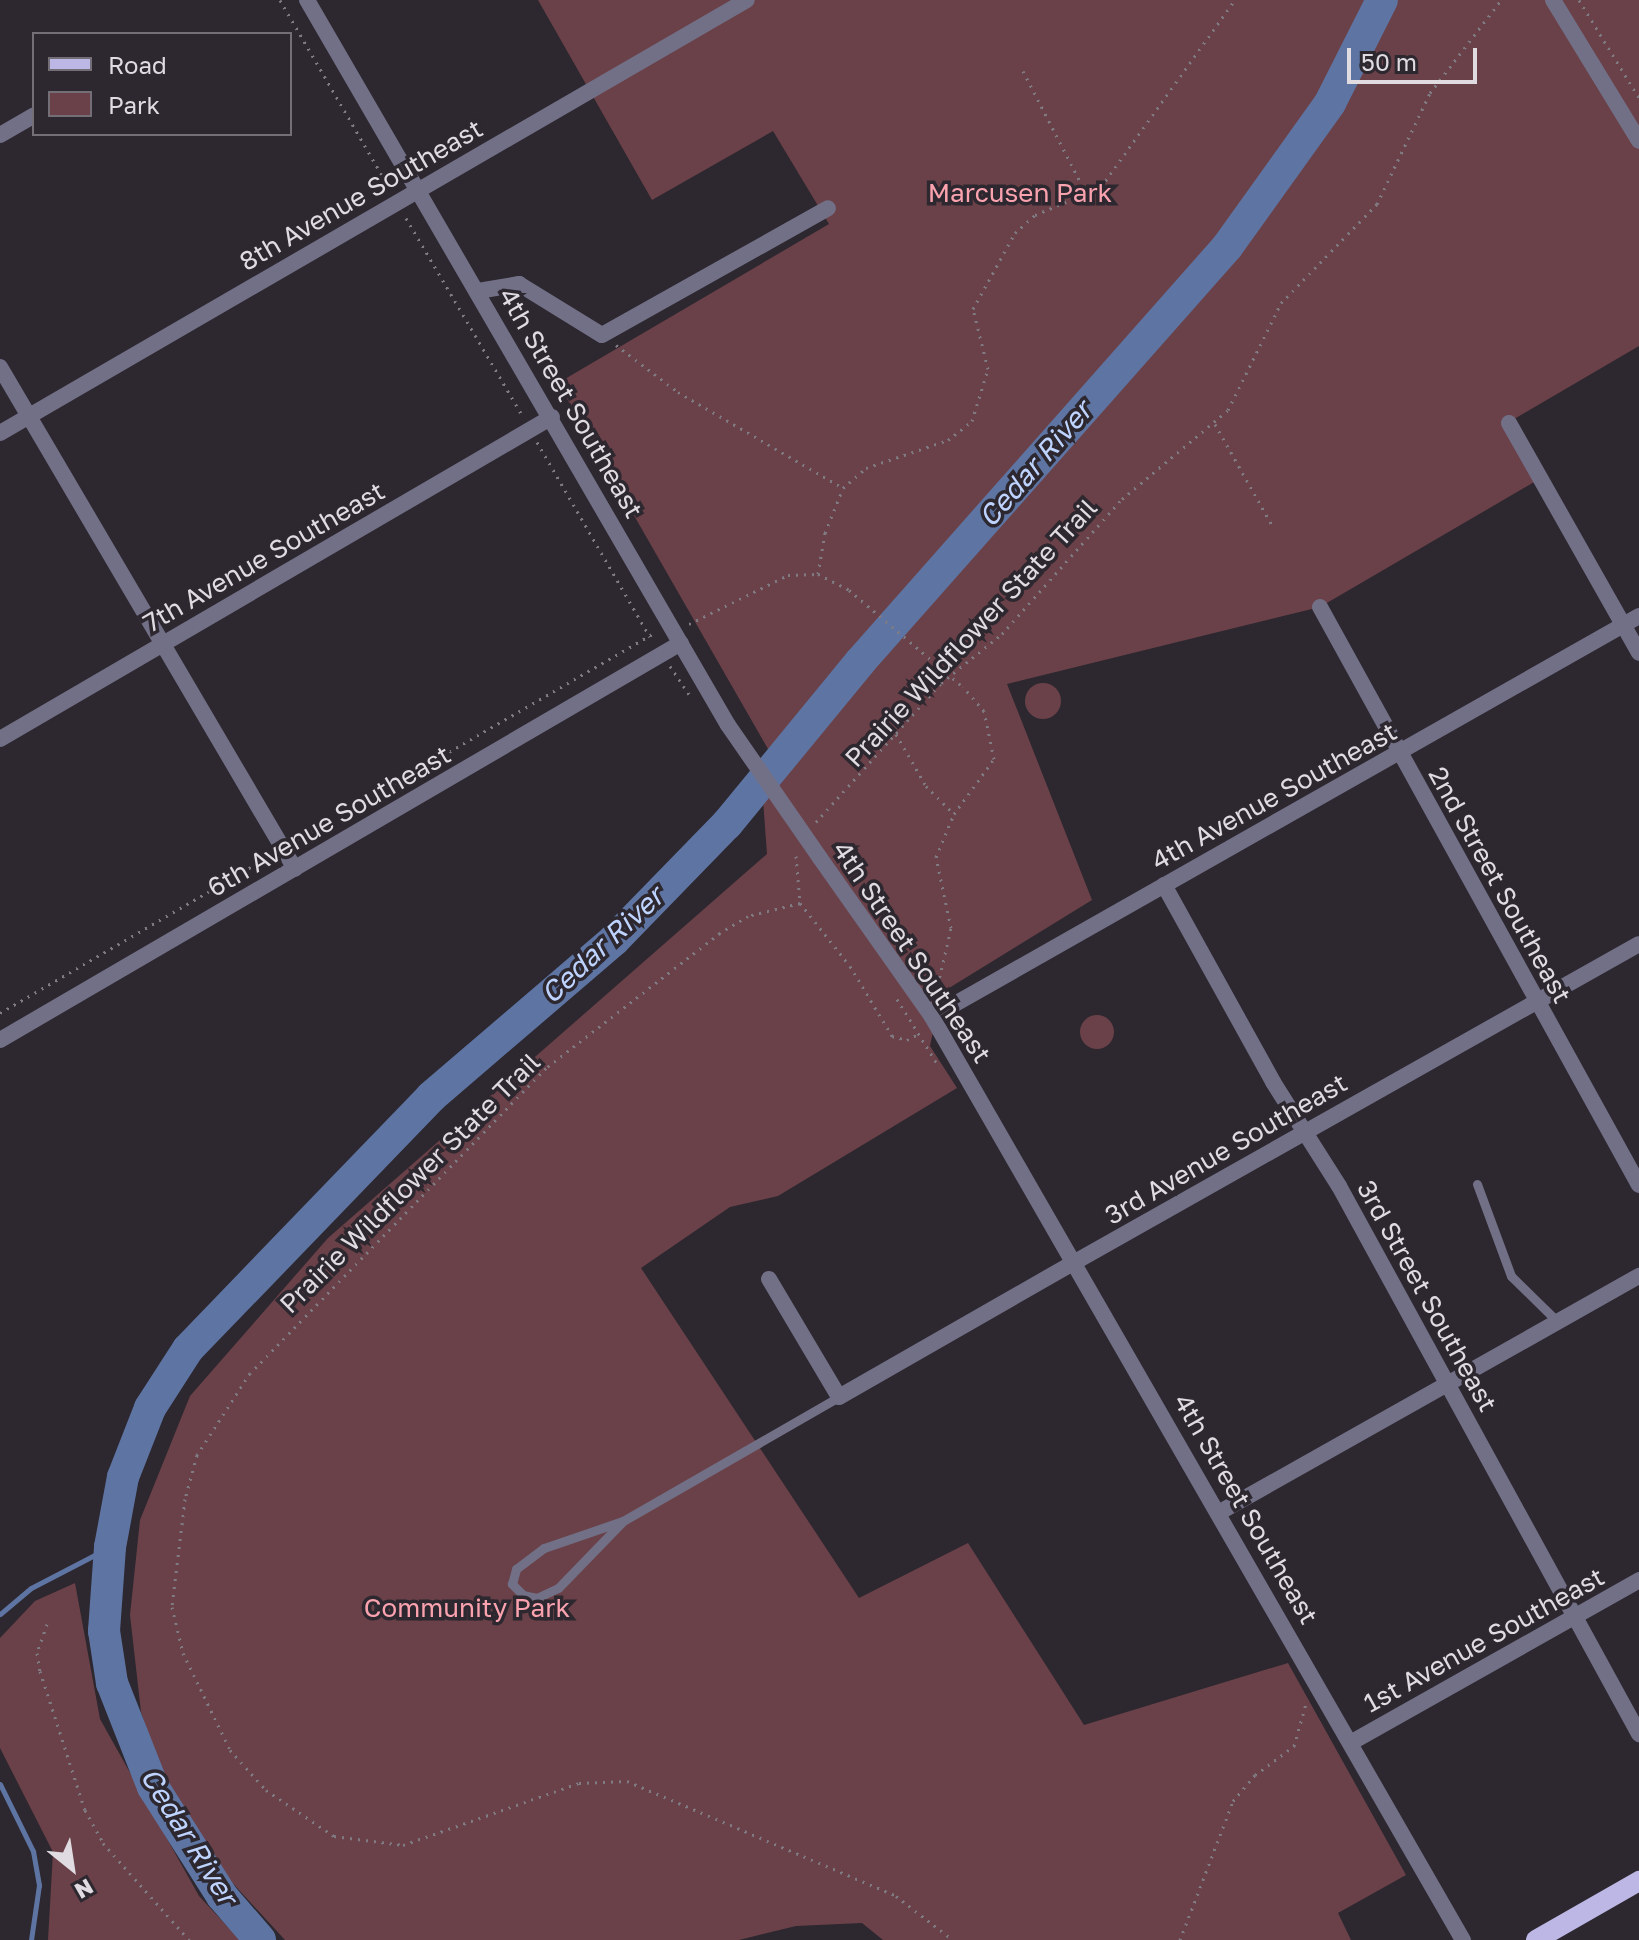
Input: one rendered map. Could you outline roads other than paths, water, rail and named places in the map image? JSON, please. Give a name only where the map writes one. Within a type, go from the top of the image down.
[{"type":"main road","points":[[1536,1940],[1639,1881]]},
{"type":"street","name":"4th Street Southeast","points":[[307,0],[552,417],[728,725],[932,1017],[1316,1678],[1463,1940]]},
{"type":"street","name":"8th Avenue Southeast","points":[[0,433],[747,0]]},
{"type":"street","points":[[1553,0],[1639,141]]},
{"type":"street","points":[[0,135],[32,116]]},
{"type":"street","points":[[478,291],[519,284],[602,335],[828,208]]},
{"type":"street","points":[[0,367],[295,869]]},
{"type":"street","name":"7th Avenue Southeast","points":[[0,739],[552,417]]},
{"type":"street","points":[[1509,423],[1639,653]]},
{"type":"street","name":"2nd Street Southeast","points":[[1320,607],[1639,1185]]},
{"type":"street","name":"4th Avenue Southeast","points":[[932,1017],[1639,616]]},
{"type":"street","name":"6th Avenue Southeast","points":[[0,1040],[662,654],[677,635]]},
{"type":"street","name":"3rd Street Southeast","points":[[1164,885],[1448,1384],[1639,1734]]},
{"type":"street","name":"3rd Avenue Southeast","points":[[839,1397],[1639,944]]},
{"type":"street","points":[[1220,1512],[1639,1276]]},
{"type":"street","points":[[769,1279],[839,1397]]},
{"type":"street","name":"1st Avenue Southeast","points":[[1352,1742],[1639,1580]]},
{"type":"lane","points":[[1477,1184],[1511,1276],[1558,1322]]},
{"type":"lane","points":[[623,1521],[558,1588],[537,1598],[523,1595],[512,1584],[516,1569],[544,1548],[623,1521],[839,1397]]},
{"type":"waterway","name":"Cedar River","points":[[260,1940],[222,1896],[153,1787],[112,1683],[104,1631],[110,1547],[123,1477],[150,1408],[188,1349],[431,1097],[614,940],[727,824],[860,662],[1227,247],[1330,103],[1382,0]]},
{"type":"waterway","points":[[0,1614],[31,1588],[110,1547]]},
{"type":"waterway","points":[[0,1784],[33,1851],[39,1885],[31,1940]]},
{"type":"park label","name":"Marcusen Park","points":[[1020,193]]},
{"type":"park label","name":"Community Park","points":[[467,1608]]}]
